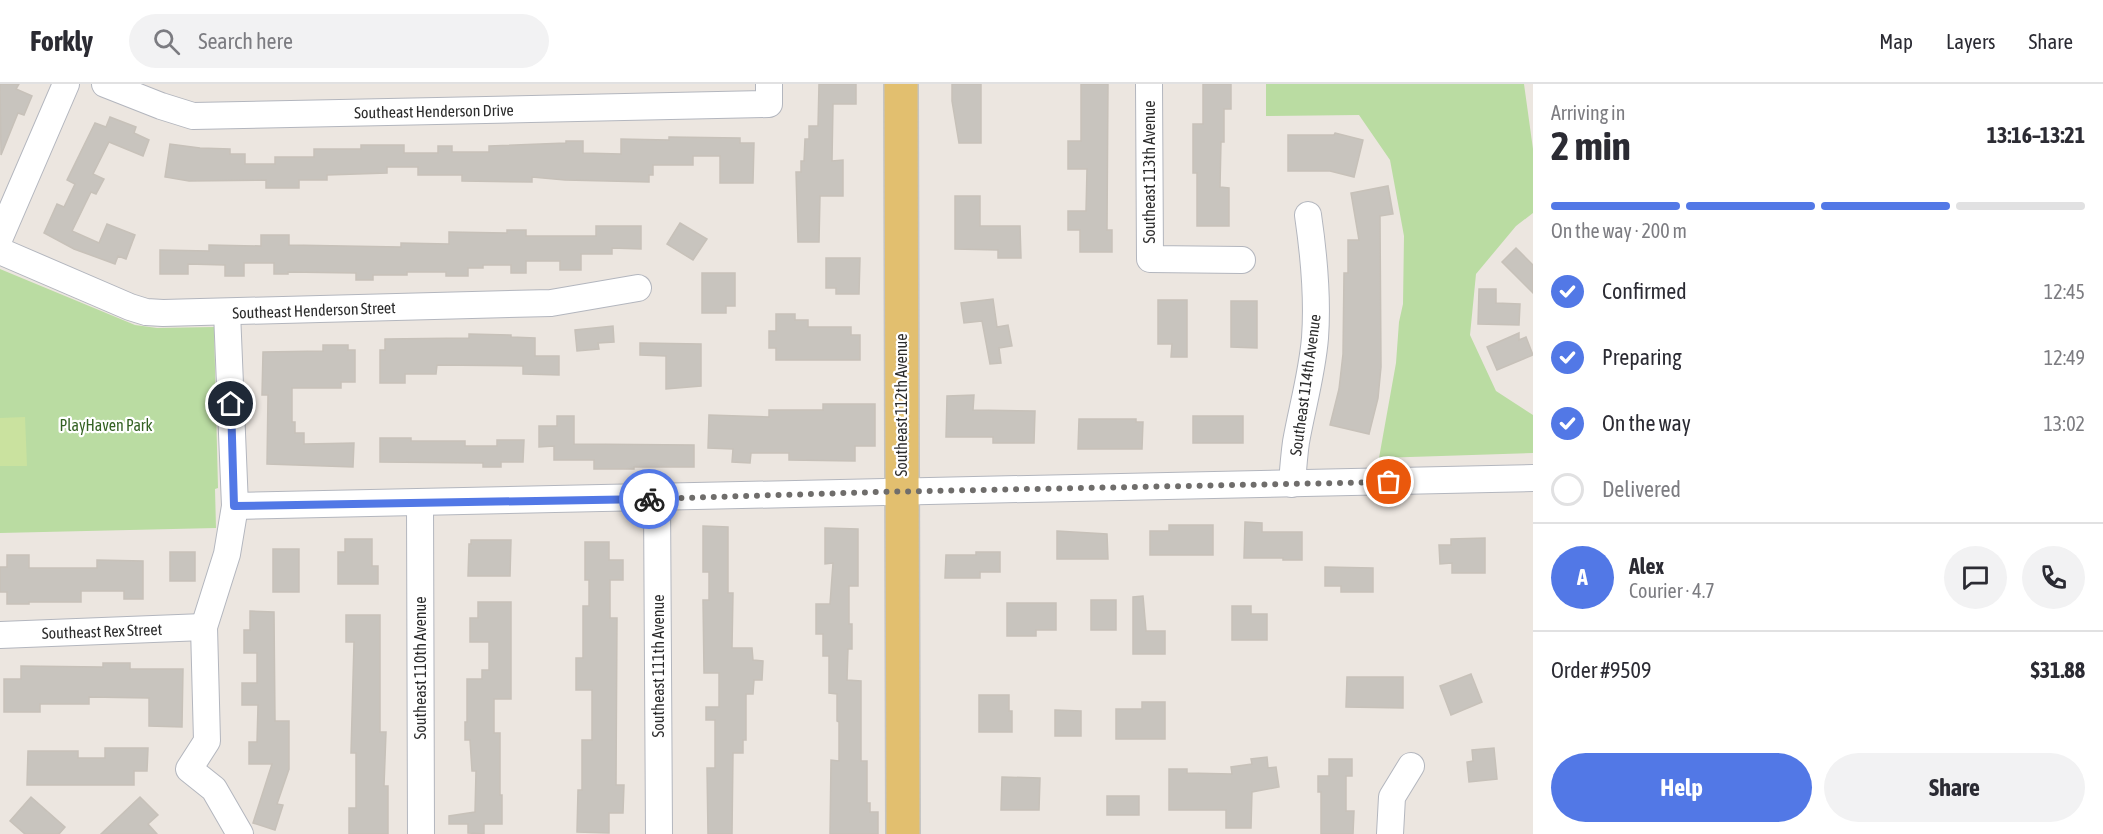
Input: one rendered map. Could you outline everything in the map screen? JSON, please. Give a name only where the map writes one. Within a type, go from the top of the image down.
[{"type":"main road","name":"Southeast 112th Avenue","points":[[901,84],[903,834]]},
{"type":"street","points":[[0,237],[66,84]]},
{"type":"street","name":"Southeast Henderson Drive","points":[[105,84],[193,116],[769,94]]},
{"type":"street","name":"Southeast 113th Avenue","points":[[1149,84],[1150,259],[1242,260]]},
{"type":"street","name":"Southeast 114th Avenue","points":[[1292,484],[1296,444],[1308,388],[1315,338],[1314,255],[1308,215]]},
{"type":"street","name":"Southeast Henderson Street","points":[[0,251],[146,312],[551,303],[638,288]]},
{"type":"street","points":[[227,312],[234,506],[227,554],[204,627],[207,741],[189,769],[214,789],[240,834]]},
{"type":"street","points":[[234,506],[657,499],[1533,478]]},
{"type":"street","name":"Southeast 111th Avenue","points":[[657,499],[659,834]]},
{"type":"street","name":"Southeast 110th Avenue","points":[[420,502],[421,834]]},
{"type":"street","name":"Southeast Rex Street","points":[[0,636],[204,627]]},
{"type":"street","points":[[1390,834],[1392,797],[1411,766]]},
{"type":"green space","points":[[1266,84],[1524,84],[1533,149],[1533,213],[1516,226],[1476,274],[1470,335],[1496,391],[1533,415],[1533,453],[1379,458],[1396,363],[1399,322],[1403,304],[1404,236],[1390,160],[1359,115],[1266,116]]},
{"type":"green space","name":"PlayHaven Park","points":[[0,269],[135,325],[157,328],[214,327],[218,488],[215,489],[216,528],[0,533]]},
{"type":"green space","points":[[25,417],[27,466],[0,466],[0,418]]},
{"type":"building","points":[[0,84],[19,84],[16,89],[32,96],[24,115],[18,113],[1,155]]},
{"type":"building","points":[[819,84],[856,84],[856,104],[833,104],[832,161],[843,160],[843,196],[820,196],[819,242],[798,242],[796,172],[801,172],[805,139],[809,139],[809,126],[818,126]]},
{"type":"building","points":[[952,84],[981,84],[981,143],[959,143],[952,101]]},
{"type":"building","points":[[1081,84],[1108,84],[1107,230],[1112,230],[1112,252],[1080,252],[1080,230],[1068,230],[1068,211],[1086,211],[1087,169],[1068,169],[1068,141],[1081,141]]},
{"type":"building","points":[[1203,84],[1231,84],[1231,109],[1224,109],[1220,187],[1229,188],[1229,226],[1197,226],[1197,173],[1193,173],[1193,124],[1203,124]]},
{"type":"building","points":[[110,117],[136,127],[134,133],[149,140],[143,156],[109,142],[93,174],[104,179],[96,194],[91,192],[72,231],[99,243],[107,224],[135,235],[126,259],[118,256],[115,264],[74,249],[44,233],[57,204],[64,207],[75,184],[67,180],[95,123],[106,127]]},
{"type":"building","points":[[1335,133],[1363,140],[1354,177],[1330,171],[1288,171],[1288,135],[1334,135]]},
{"type":"building","points":[[669,137],[740,138],[740,143],[754,143],[753,183],[720,183],[720,156],[693,156],[693,165],[653,165],[653,175],[649,175],[649,182],[532,177],[532,182],[462,181],[462,175],[418,175],[418,167],[387,167],[387,173],[327,175],[327,180],[299,180],[299,188],[266,188],[266,180],[189,181],[165,177],[170,144],[230,149],[230,154],[245,154],[245,164],[275,164],[275,157],[314,157],[314,149],[361,149],[361,145],[404,145],[404,153],[438,153],[438,146],[452,146],[452,152],[489,152],[489,146],[583,141],[583,153],[621,154],[621,139],[669,140]]},
{"type":"building","points":[[1388,186],[1393,214],[1380,216],[1381,367],[1378,398],[1369,434],[1330,425],[1339,389],[1343,354],[1344,273],[1348,273],[1348,240],[1359,240],[1351,193]]},
{"type":"building","points":[[955,196],[980,196],[980,226],[1020,226],[1021,258],[998,258],[998,250],[955,249]]},
{"type":"building","points":[[680,223],[707,239],[693,260],[667,244]]},
{"type":"building","points":[[596,226],[641,226],[641,249],[612,248],[612,254],[581,254],[581,270],[560,270],[560,261],[526,261],[526,273],[511,273],[511,265],[483,265],[483,268],[468,268],[468,276],[446,276],[446,272],[407,272],[407,275],[373,275],[373,280],[356,280],[356,273],[288,272],[288,274],[274,274],[274,263],[244,263],[244,276],[225,276],[225,265],[188,264],[188,274],[160,274],[160,250],[209,251],[209,245],[261,246],[261,235],[289,235],[289,245],[401,247],[401,243],[449,244],[449,232],[507,233],[507,230],[526,230],[526,236],[596,236]]},
{"type":"building","points":[[1516,248],[1533,265],[1533,293],[1502,262]]},
{"type":"building","points":[[826,258],[860,258],[859,294],[836,294],[836,288],[826,288]]},
{"type":"building","points":[[702,273],[735,273],[735,306],[726,306],[726,313],[702,313]]},
{"type":"building","points":[[1479,289],[1496,289],[1496,303],[1520,304],[1519,325],[1478,324]]},
{"type":"building","points":[[993,299],[997,327],[1008,325],[1012,346],[999,348],[1001,363],[990,364],[982,321],[964,323],[961,303]]},
{"type":"building","points":[[1158,300],[1187,300],[1187,357],[1171,357],[1172,344],[1158,344]]},
{"type":"building","points":[[1231,301],[1257,301],[1257,348],[1231,347]]},
{"type":"building","points":[[776,314],[795,314],[795,320],[808,320],[808,327],[851,327],[851,335],[860,335],[860,360],[776,360],[776,348],[769,348],[769,331],[776,331]]},
{"type":"building","points":[[613,326],[614,342],[598,343],[599,349],[577,351],[575,330]]},
{"type":"building","points":[[1519,333],[1519,340],[1526,337],[1533,355],[1497,370],[1487,347]]},
{"type":"building","points":[[469,334],[535,338],[535,356],[559,356],[559,375],[523,374],[523,366],[437,365],[436,374],[405,374],[405,383],[380,383],[380,350],[385,350],[385,339],[469,338]]},
{"type":"building","points":[[640,343],[701,344],[701,386],[666,389],[666,356],[640,355]]},
{"type":"building","points":[[323,345],[348,345],[348,350],[355,350],[355,382],[341,382],[341,388],[292,388],[292,422],[295,422],[295,433],[304,433],[304,444],[354,443],[353,467],[267,464],[268,395],[262,395],[263,352],[323,351]]},
{"type":"building","points":[[974,395],[973,410],[1035,411],[1034,443],[993,443],[993,437],[946,437],[947,396]]},
{"type":"building","points":[[823,404],[875,404],[875,446],[855,446],[855,461],[789,460],[789,453],[751,453],[750,463],[732,462],[733,449],[708,448],[709,415],[769,417],[769,410],[823,410]]},
{"type":"building","points":[[557,416],[574,416],[574,444],[694,445],[694,467],[594,469],[594,460],[554,460],[554,446],[539,447],[539,426],[557,426]]},
{"type":"building","points":[[1193,416],[1243,416],[1243,443],[1193,443]]},
{"type":"building","points":[[1079,419],[1136,419],[1136,422],[1143,422],[1142,449],[1078,449]]},
{"type":"building","points":[[380,438],[411,438],[411,441],[465,441],[465,446],[497,446],[497,440],[524,440],[523,462],[501,462],[501,467],[483,467],[483,463],[380,462]]},
{"type":"building","points":[[1245,522],[1262,523],[1262,532],[1302,532],[1302,560],[1244,558]]},
{"type":"building","points":[[1169,525],[1213,525],[1213,555],[1150,555],[1150,531],[1169,531]]},
{"type":"building","points":[[703,526],[728,527],[728,593],[733,593],[732,648],[752,648],[753,660],[763,661],[762,680],[754,680],[753,694],[746,694],[746,740],[743,740],[743,753],[733,753],[732,834],[708,834],[707,768],[715,768],[715,720],[706,720],[706,707],[719,707],[719,673],[704,673],[703,600],[709,600],[709,572],[703,572]]},
{"type":"building","points":[[825,528],[858,529],[858,586],[849,586],[849,624],[852,624],[852,649],[848,649],[847,680],[861,681],[861,761],[867,761],[867,803],[870,803],[870,812],[878,812],[878,834],[830,834],[831,760],[839,761],[839,722],[837,721],[837,694],[829,693],[829,656],[823,656],[823,634],[816,634],[816,604],[830,604],[833,563],[825,564]]},
{"type":"building","points":[[1057,531],[1107,534],[1108,559],[1057,559]]},
{"type":"building","points":[[1485,538],[1485,573],[1452,573],[1452,563],[1440,564],[1439,545],[1451,545],[1451,539]]},
{"type":"building","points":[[345,539],[372,539],[372,566],[378,566],[378,584],[338,584],[338,552],[345,552]]},
{"type":"building","points":[[471,540],[511,540],[510,576],[468,576]]},
{"type":"building","points":[[585,542],[609,542],[609,560],[623,560],[623,580],[610,580],[610,618],[617,618],[616,785],[624,785],[623,813],[609,813],[609,833],[577,832],[578,790],[582,790],[582,740],[592,740],[592,690],[576,690],[576,658],[583,658],[583,606],[589,606],[589,580],[585,580]]},
{"type":"building","points":[[273,549],[299,549],[299,592],[273,592]]},
{"type":"building","points":[[170,552],[195,552],[195,581],[170,581]]},
{"type":"building","points":[[976,552],[1000,552],[1000,572],[980,572],[980,578],[945,578],[946,555],[976,555]]},
{"type":"building","points":[[7,555],[29,555],[29,568],[97,568],[97,560],[143,561],[143,599],[124,599],[124,591],[81,591],[81,602],[7,604],[7,592],[0,592],[0,567],[7,567]]},
{"type":"building","points":[[1325,567],[1373,568],[1373,592],[1341,592],[1341,586],[1325,586]]},
{"type":"building","points":[[1143,596],[1146,631],[1165,631],[1165,654],[1133,654],[1133,597]]},
{"type":"building","points":[[1091,600],[1116,600],[1116,630],[1091,630]]},
{"type":"building","points":[[478,602],[511,602],[511,699],[494,699],[494,733],[500,733],[502,824],[484,824],[484,834],[468,833],[468,824],[449,824],[449,816],[475,812],[476,771],[472,771],[470,740],[465,740],[467,679],[482,679],[482,670],[489,670],[489,642],[470,642],[470,618],[478,618]]},
{"type":"building","points":[[1007,603],[1056,603],[1056,630],[1036,630],[1036,636],[1007,636]]},
{"type":"building","points":[[1232,606],[1251,606],[1251,614],[1267,614],[1267,640],[1232,640]]},
{"type":"building","points":[[250,611],[274,612],[275,721],[289,721],[289,769],[277,804],[283,805],[275,830],[253,823],[272,764],[249,764],[249,742],[257,742],[258,705],[242,705],[242,683],[257,683],[257,653],[244,653],[244,630],[250,630]]},
{"type":"building","points":[[346,615],[380,615],[380,732],[386,732],[384,786],[388,786],[388,834],[349,834],[349,808],[356,808],[356,753],[351,753],[354,642],[346,642]]},
{"type":"building","points":[[103,663],[130,663],[130,669],[183,669],[182,727],[149,726],[149,698],[89,697],[89,704],[40,704],[40,712],[4,712],[4,679],[21,679],[21,666],[103,667]]},
{"type":"building","points":[[1471,674],[1482,702],[1451,715],[1440,686]]},
{"type":"building","points":[[1347,677],[1403,677],[1403,708],[1346,707]]},
{"type":"building","points":[[979,695],[1009,695],[1012,732],[979,732]]},
{"type":"building","points":[[1142,702],[1165,702],[1165,739],[1116,739],[1116,709],[1142,709]]},
{"type":"building","points":[[1055,710],[1081,711],[1081,736],[1055,736]]},
{"type":"building","points":[[105,748],[148,748],[147,771],[134,771],[134,785],[27,785],[28,751],[78,751],[78,758],[105,758]]},
{"type":"building","points":[[1494,748],[1497,779],[1469,782],[1467,762],[1473,761],[1472,750]]},
{"type":"building","points":[[1267,757],[1268,768],[1276,767],[1279,787],[1252,792],[1251,828],[1226,828],[1226,810],[1169,810],[1169,769],[1187,769],[1187,773],[1232,774],[1231,767],[1252,764],[1251,759]]},
{"type":"building","points":[[1329,759],[1352,759],[1352,776],[1346,776],[1346,811],[1354,811],[1353,834],[1321,834],[1321,792],[1318,792],[1318,776],[1329,776]]},
{"type":"building","points":[[1002,777],[1040,778],[1039,810],[1001,810]]},
{"type":"building","points":[[1107,796],[1139,796],[1139,815],[1107,815]]},
{"type":"building","points":[[31,797],[65,827],[59,834],[25,834],[10,821]]},
{"type":"building","points":[[140,797],[158,815],[148,824],[157,834],[101,834]]},
{"type":"way so far","points":[[649,499],[1389,482]]},
{"type":"route","points":[[231,404],[234,506],[649,499]]}]
